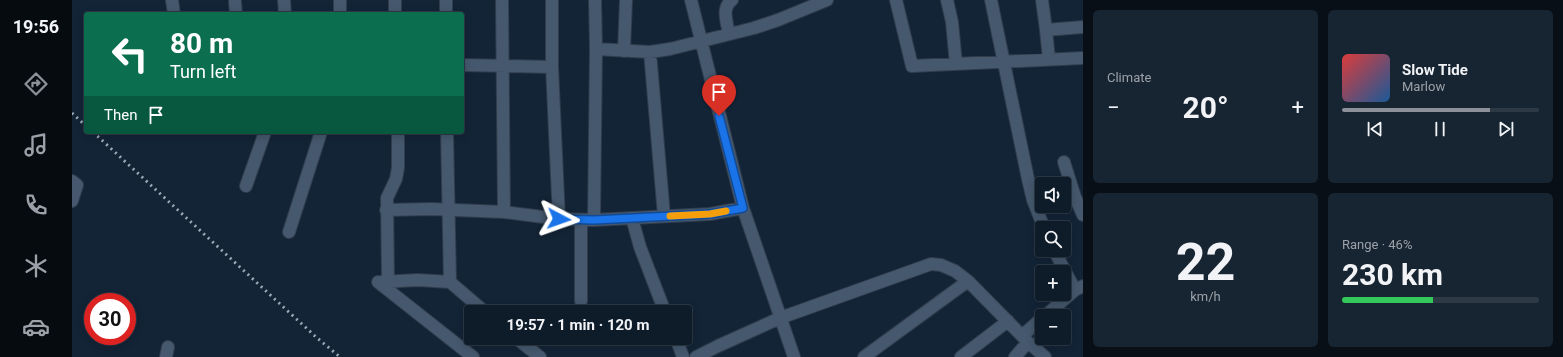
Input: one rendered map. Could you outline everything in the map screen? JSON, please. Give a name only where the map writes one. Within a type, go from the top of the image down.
[{"type":"street","points":[[172,0],[174,12]]},
{"type":"street","points":[[284,0],[285,12]]},
{"type":"street","points":[[340,0],[340,12]]},
{"type":"street","points":[[395,0],[395,12]]},
{"type":"street","points":[[446,0],[446,12]]},
{"type":"street","points":[[502,0],[501,65],[504,212]]},
{"type":"street","points":[[552,0],[552,67],[559,219]]},
{"type":"street","points":[[594,220],[596,49],[595,0]]},
{"type":"street","points":[[624,51],[626,0]]},
{"type":"street","points":[[691,0],[743,208],[794,357]]},
{"type":"street","points":[[729,34],[725,11],[728,4],[732,0]]},
{"type":"street","points":[[596,49],[650,52],[670,49],[701,42],[778,20],[827,0]]},
{"type":"street","points":[[896,0],[912,66],[1083,58]]},
{"type":"street","points":[[947,0],[952,22],[956,64]]},
{"type":"street","points":[[991,0],[1033,200],[1041,221]]},
{"type":"street","points":[[1042,0],[1049,59]]},
{"type":"street","points":[[1046,30],[1083,27]]},
{"type":"street","points":[[650,52],[664,216]]},
{"type":"street","points":[[464,65],[552,67]]},
{"type":"street","points":[[246,186],[264,134]]},
{"type":"street","points":[[289,232],[320,134]]},
{"type":"street","points":[[388,281],[386,210],[387,198],[396,179],[398,168],[398,134]]},
{"type":"street","points":[[447,134],[450,211],[450,282]]},
{"type":"street","points":[[1064,162],[1075,197],[1083,215]]},
{"type":"street","points":[[72,181],[77,185],[72,201]]},
{"type":"street","points":[[386,210],[504,212],[559,219],[594,220],[710,214],[743,208]]},
{"type":"street","points":[[632,218],[640,247],[662,305]]},
{"type":"street","points":[[581,220],[581,301]]},
{"type":"street","points":[[1053,309],[1079,288],[1059,257]]},
{"type":"street","points":[[696,357],[780,318],[931,264],[941,265],[955,271],[968,281],[1025,339],[1045,357]]},
{"type":"street","points":[[473,357],[378,282],[418,280],[450,282],[477,305]]},
{"type":"street","points":[[864,357],[968,281]]},
{"type":"street","points":[[961,357],[1008,321]]},
{"type":"street","points":[[1015,357],[1025,339],[1035,327]]},
{"type":"street","points":[[523,345],[532,354]]},
{"type":"street","points":[[679,345],[684,357]]},
{"type":"railway","points":[[72,113],[84,124]]},
{"type":"railway","points":[[95,134],[316,337],[340,357]]},
{"type":"slow traffic","points":[[670,216],[710,214],[726,211]]},
{"type":"route","points":[[559,219],[594,220],[710,214],[743,208],[719,116]]}]
